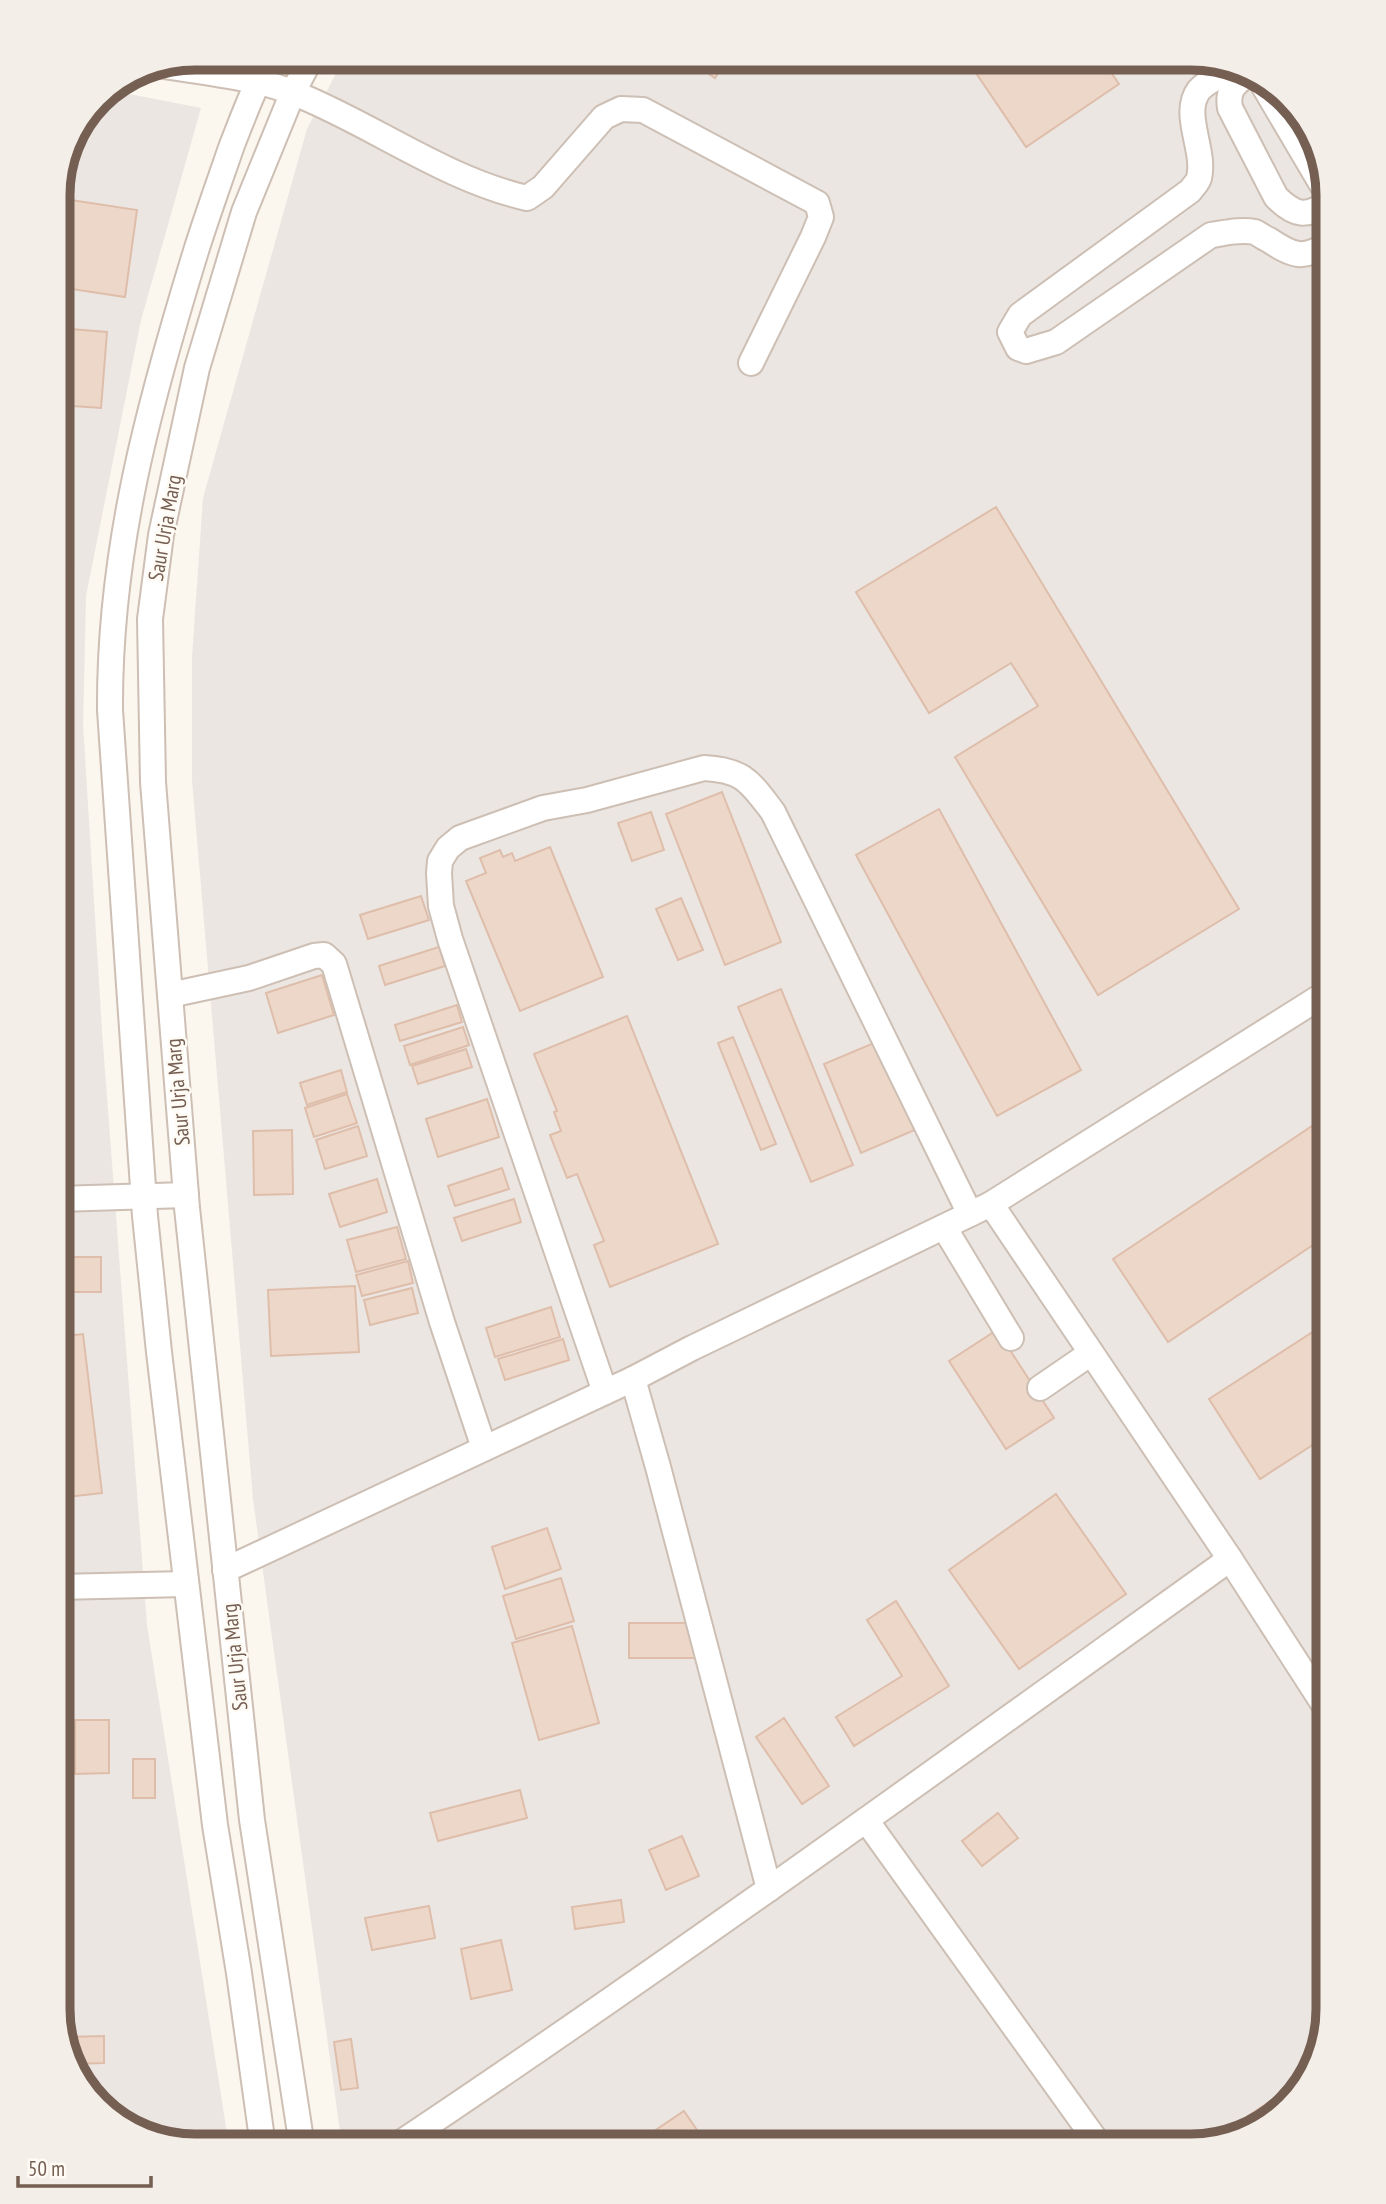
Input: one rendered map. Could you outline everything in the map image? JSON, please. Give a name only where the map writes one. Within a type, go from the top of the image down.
[{"type":"street","points":[[189,70],[256,82],[293,92],[442,167],[504,193],[527,198],[542,187],[604,117],[621,109],[643,110],[817,203],[821,217],[813,237],[751,363]]},
{"type":"street","name":"Saur Urja Marg","points":[[261,2134],[215,1825],[161,1365],[144,1196],[110,710],[110,660],[113,608],[124,531],[144,436],[205,223],[256,82],[264,70]]},
{"type":"street","name":"Saur Urja Marg","points":[[300,2134],[252,1821],[186,1195],[153,782],[150,620],[161,535],[197,368],[244,212],[305,70]]},
{"type":"street","points":[[1223,74],[1201,87],[1193,99],[1199,179],[1190,191],[1020,314],[1010,332],[1018,348],[1026,351],[1056,342],[1211,235],[1235,231],[1256,232],[1299,256],[1316,251]]},
{"type":"street","points":[[1240,80],[1232,86],[1228,97],[1230,108],[1276,197],[1287,208],[1300,213],[1312,213],[1316,210]]},
{"type":"street","points":[[1271,99],[1314,171]]},
{"type":"street","points":[[124,531],[161,535]]},
{"type":"street","points":[[605,1392],[450,939],[441,906],[440,861],[448,848],[460,838],[543,808],[587,800],[704,768],[722,769],[738,774],[753,786],[773,812],[980,1209],[1091,1353],[1316,1692]]},
{"type":"street","points":[[170,995],[249,978],[314,956],[324,955],[334,964],[442,1322],[484,1448]]},
{"type":"street","points":[[225,1570],[633,1379],[980,1209],[1316,999]]},
{"type":"street","points":[[70,1199],[186,1195]]},
{"type":"street","points":[[944,1227],[1011,1338]]},
{"type":"street","points":[[1040,1388],[1091,1353]]},
{"type":"street","points":[[633,1379],[769,1889]]},
{"type":"street","points":[[415,2134],[769,1889],[1230,1559]]},
{"type":"street","points":[[70,1587],[186,1584]]},
{"type":"street","points":[[866,1820],[1091,2134]]},
{"type":"shaded area","points":[[338,70],[1200,70],[1231,77],[1261,91],[1285,112],[1303,139],[1312,162],[1316,195],[1316,2009],[1314,2034],[1295,2079],[1274,2103],[1247,2121],[1224,2130],[1191,2134],[340,2134],[253,1499],[192,780],[192,657],[203,498],[307,129]]},
{"type":"shaded area","points":[[123,93],[201,108],[141,320],[86,596],[83,724],[102,1031],[147,1625],[227,2134],[170,2132],[139,2121],[112,2103],[91,2079],[83,2065],[72,2034],[70,2009],[70,186],[74,162],[87,132],[106,106]]},
{"type":"building","points":[[703,70],[720,70],[715,78]]},
{"type":"building","points":[[980,70],[1109,70],[1119,84],[1026,147],[976,73]]},
{"type":"building","points":[[70,200],[137,210],[125,297],[70,289]]},
{"type":"building","points":[[70,329],[107,332],[101,408],[70,406]]},
{"type":"building","points":[[996,507],[1239,909],[1098,995],[955,757],[1038,706],[1011,663],[929,713],[856,592]]},
{"type":"building","points":[[722,792],[781,942],[725,965],[666,814]]},
{"type":"building","points":[[939,809],[1081,1070],[997,1116],[856,855]]},
{"type":"building","points":[[651,812],[664,850],[632,861],[618,823]]},
{"type":"building","points":[[550,847],[603,977],[520,1011],[466,881],[486,873],[480,858],[500,850],[503,857],[512,853],[515,861]]},
{"type":"building","points":[[421,896],[429,920],[368,939],[360,915]]},
{"type":"building","points":[[681,898],[703,950],[678,960],[656,909]]},
{"type":"building","points":[[439,947],[445,966],[385,985],[379,966]]},
{"type":"building","points":[[322,975],[334,1015],[278,1033],[266,993]]},
{"type":"building","points":[[781,989],[853,1165],[811,1182],[738,1007]]},
{"type":"building","points":[[457,1005],[462,1022],[400,1041],[395,1025]]},
{"type":"building","points":[[627,1016],[718,1244],[610,1287],[594,1245],[604,1241],[577,1174],[567,1178],[550,1135],[561,1131],[554,1112],[557,1111],[534,1054]]},
{"type":"building","points":[[463,1027],[469,1045],[410,1065],[404,1046]]},
{"type":"building","points":[[733,1037],[776,1144],[761,1150],[718,1043]]},
{"type":"building","points":[[881,1040],[917,1129],[861,1153],[824,1064]]},
{"type":"building","points":[[466,1049],[472,1067],[418,1084],[412,1066]]},
{"type":"building","points":[[341,1070],[347,1092],[307,1105],[300,1083]]},
{"type":"building","points":[[347,1094],[357,1123],[314,1137],[305,1108]]},
{"type":"building","points":[[487,1099],[499,1137],[438,1157],[426,1119]]},
{"type":"building","points":[[1316,1123],[1316,1243],[1168,1342],[1113,1259]]},
{"type":"building","points":[[358,1126],[367,1156],[325,1169],[316,1140]]},
{"type":"building","points":[[292,1130],[293,1194],[254,1195],[253,1131]]},
{"type":"building","points":[[502,1168],[509,1189],[455,1206],[448,1186]]},
{"type":"building","points":[[377,1179],[387,1212],[340,1227],[329,1194]]},
{"type":"building","points":[[514,1199],[521,1222],[462,1241],[454,1218]]},
{"type":"building","points":[[397,1227],[406,1259],[356,1272],[347,1240]]},
{"type":"building","points":[[70,1257],[101,1257],[101,1292],[70,1292]]},
{"type":"building","points":[[408,1261],[413,1283],[362,1296],[356,1275]]},
{"type":"building","points":[[355,1286],[359,1352],[271,1356],[268,1290]]},
{"type":"building","points":[[412,1288],[418,1313],[370,1325],[364,1300]]},
{"type":"building","points":[[551,1307],[560,1337],[495,1357],[486,1328]]},
{"type":"building","points":[[997,1330],[1054,1418],[1006,1449],[949,1361]]},
{"type":"building","points":[[1316,1330],[1316,1443],[1260,1479],[1209,1399]]},
{"type":"building","points":[[83,1334],[102,1493],[70,1497],[70,1336]]},
{"type":"building","points":[[563,1339],[569,1360],[505,1380],[498,1359]]},
{"type":"building","points":[[1056,1494],[1126,1594],[1019,1669],[949,1570]]},
{"type":"building","points":[[547,1528],[561,1569],[505,1589],[492,1547]]},
{"type":"building","points":[[561,1578],[574,1621],[516,1639],[503,1596]]},
{"type":"building","points":[[896,1601],[949,1686],[854,1746],[836,1717],[902,1676],[867,1620]]},
{"type":"building","points":[[629,1623],[697,1623],[697,1658],[629,1658]]},
{"type":"building","points":[[572,1626],[599,1723],[539,1740],[512,1643]]},
{"type":"building","points":[[784,1718],[829,1786],[802,1804],[756,1737]]},
{"type":"building","points":[[75,1720],[109,1720],[109,1773],[75,1774]]},
{"type":"building","points":[[133,1759],[155,1759],[155,1798],[133,1798]]},
{"type":"building","points":[[520,1790],[527,1818],[438,1841],[430,1813]]},
{"type":"building","points":[[998,1813],[1018,1838],[982,1866],[962,1841]]},
{"type":"building","points":[[682,1836],[699,1876],[666,1890],[649,1850]]},
{"type":"building","points":[[621,1900],[624,1922],[575,1929],[572,1907]]},
{"type":"building","points":[[429,1906],[435,1938],[372,1950],[365,1918]]},
{"type":"building","points":[[501,1940],[512,1990],[471,1999],[461,1949]]},
{"type":"building","points":[[104,2036],[104,2063],[82,2064],[73,2037]]},
{"type":"building","points":[[351,2039],[358,2088],[341,2090],[334,2042]]},
{"type":"building","points":[[1286,2091],[1261,2113],[1247,2121],[1245,2118]]},
{"type":"building","points":[[684,2111],[700,2134],[650,2134]]}]
